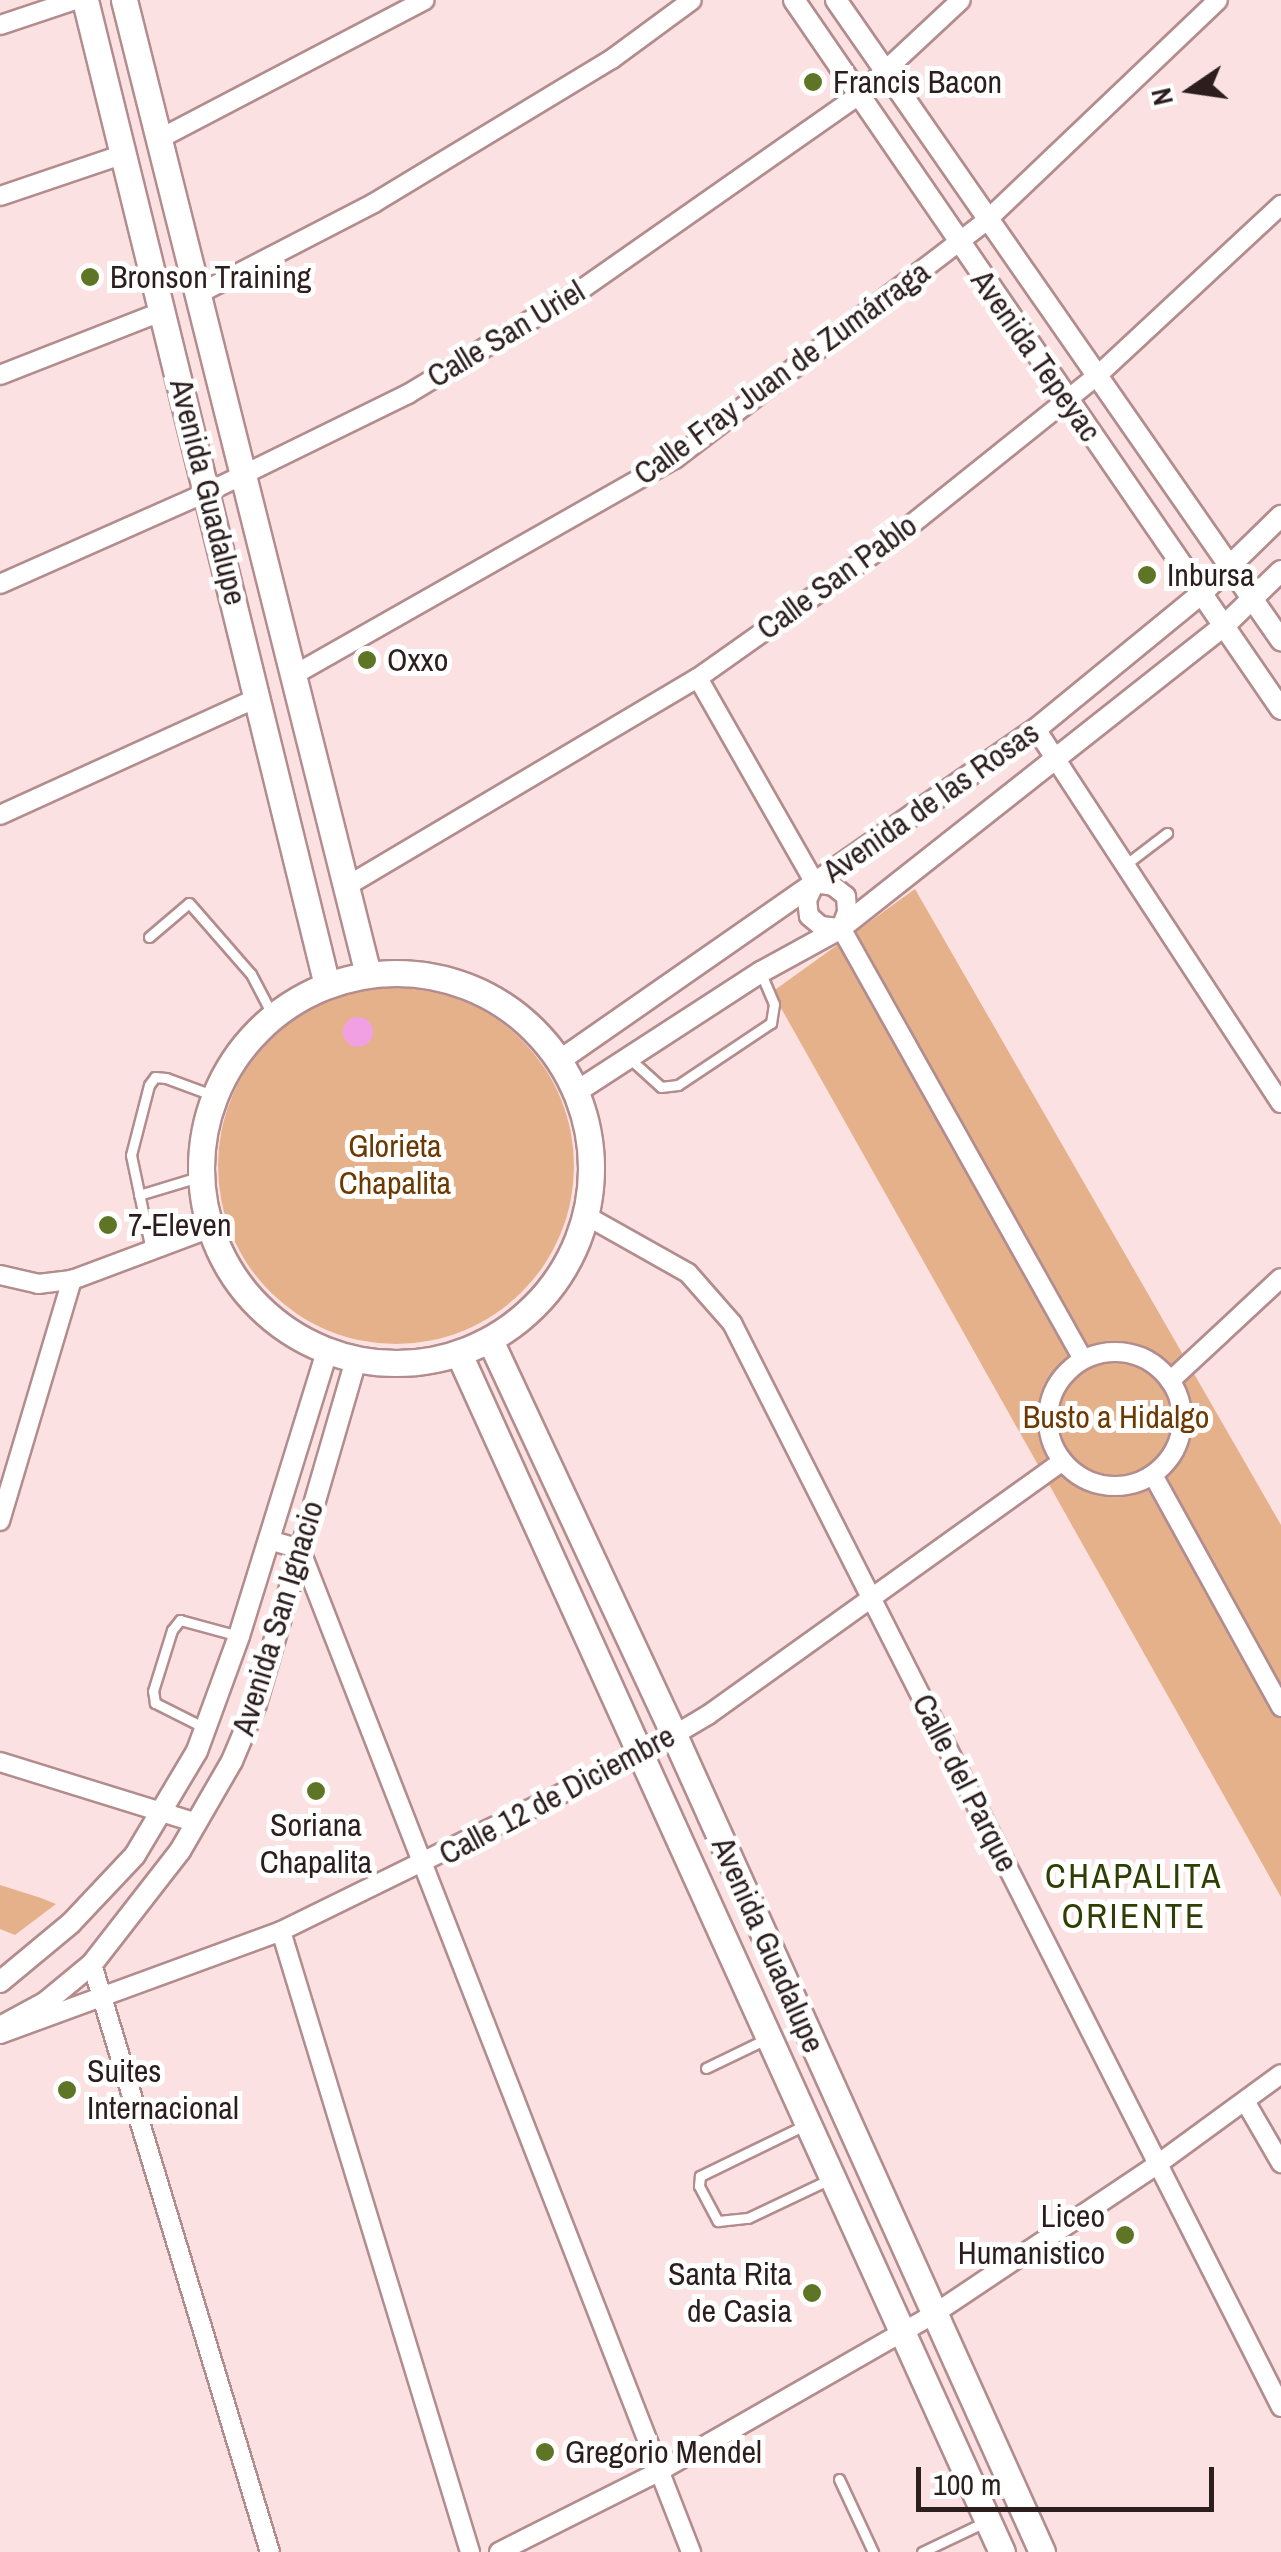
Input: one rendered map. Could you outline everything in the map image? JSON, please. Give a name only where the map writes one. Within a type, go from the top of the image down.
[{"type":"main road","name":"Avenida Guadalupe","points":[[85,0],[327,985]]},
{"type":"main road","name":"Avenida Guadalupe","points":[[124,0],[368,974]]},
{"type":"main road","points":[[368,974],[441,978],[476,990],[536,1032],[559,1061],[576,1092],[590,1153],[586,1215],[572,1253],[551,1288],[523,1317],[490,1340],[459,1354],[391,1364],[356,1360],[301,1339],[256,1303],[222,1255],[211,1228],[202,1176],[202,1149],[215,1096],[230,1066],[273,1016],[327,985],[368,974]]},
{"type":"main road","name":"Avenida Guadalupe","points":[[490,1340],[674,1735],[1042,2552]]},
{"type":"main road","name":"Avenida Guadalupe","points":[[459,1354],[1002,2552]]},
{"type":"street","points":[[0,25],[76,0]]},
{"type":"street","points":[[158,140],[425,0]]},
{"type":"street","points":[[198,294],[374,203],[612,59],[692,0]]},
{"type":"street","name":"Avenida Tepeyac","points":[[794,0],[1281,710]]},
{"type":"street","name":"Avenida Tepeyac","points":[[836,0],[986,221],[1281,640]]},
{"type":"street","name":"Calle San Uriel","points":[[0,584],[208,492],[408,394],[582,289],[860,95],[961,0]]},
{"type":"street","name":"Calle Fray Juan de Zumárraga","points":[[294,675],[676,459],[986,221],[1218,0]]},
{"type":"street","points":[[0,196],[124,154]]},
{"type":"street","name":"Calle San Pablo","points":[[347,886],[698,678],[887,544],[1098,375],[1281,205]]},
{"type":"street","points":[[0,375],[162,311]]},
{"type":"street","name":"Avenida de las Rosas","points":[[559,1061],[1036,730],[1201,594],[1281,516]]},
{"type":"street","name":"Avenida de las Rosas","points":[[576,1092],[761,972],[841,928],[1224,626],[1281,571]]},
{"type":"street","points":[[698,678],[815,883]]},
{"type":"street","points":[[0,815],[259,696]]},
{"type":"street","points":[[1036,730],[1281,1103]]},
{"type":"street","points":[[815,883],[833,886],[846,896],[847,912],[841,928],[1083,1359]]},
{"type":"street","points":[[815,883],[807,900],[809,916],[821,926],[841,928]]},
{"type":"street","name":"Calle del Parque","points":[[586,1215],[688,1273],[732,1322],[1281,2408]]},
{"type":"street","points":[[0,1275],[38,1284],[72,1280],[211,1228]]},
{"type":"street","points":[[1170,1381],[1281,1278]]},
{"type":"street","points":[[0,1521],[72,1280]]},
{"type":"street","name":"Avenida San Ignacio","points":[[0,1982],[29,1962],[104,1890],[164,1812],[206,1728],[239,1636],[327,1351]]},
{"type":"street","points":[[1124,1352],[1150,1362],[1170,1381],[1182,1424],[1173,1453],[1152,1475],[1112,1487],[1085,1480],[1062,1462],[1049,1435],[1048,1405],[1061,1378],[1083,1359],[1124,1352]]},
{"type":"street","name":"Avenida San Ignacio","points":[[0,2026],[46,2002],[92,1964],[150,1893],[198,1823],[232,1761],[256,1704],[356,1360]]},
{"type":"street","name":"Calle 12 de Diciembre","points":[[0,2034],[281,1931],[639,1756],[872,1598],[1062,1462]]},
{"type":"street","points":[[1152,1475],[1281,1707]]},
{"type":"street","points":[[270,1540],[300,1549],[690,2552]]},
{"type":"street","points":[[0,1762],[198,1823]]},
{"type":"street","points":[[281,1931],[470,2552]]},
{"type":"street","points":[[92,1964],[270,2552]]},
{"type":"street","points":[[499,2552],[660,2472],[934,2314],[1158,2164],[1281,2074]]},
{"type":"street","points":[[1245,2100],[1281,2163]]},
{"type":"lane","points":[[1126,865],[1167,833]]},
{"type":"lane","points":[[149,937],[189,903],[251,974],[273,1016]]},
{"type":"lane","points":[[627,1056],[661,1087],[678,1085],[771,1023],[774,1004],[761,972]]},
{"type":"lane","points":[[151,1250],[131,1155],[149,1085],[155,1077],[166,1078],[215,1096]]},
{"type":"lane","points":[[139,1195],[202,1176]]},
{"type":"lane","points":[[206,1728],[155,1703],[153,1690],[172,1630],[180,1620],[239,1636]]},
{"type":"lane","points":[[706,2068],[767,2039]]},
{"type":"lane","points":[[806,2125],[700,2176],[699,2186],[718,2221],[748,2218],[830,2178]]},
{"type":"lane","points":[[840,2479],[873,2552]]},
{"type":"lane","points":[[922,2552],[988,2520]]},
{"type":"green space","name":"Busto a Hidalgo","points":[[915,889],[1281,1525],[1281,1897],[772,992]]},
{"type":"green space","name":"Glorieta Chapalita","points":[[379,988],[413,988],[448,995],[480,1009],[509,1028],[534,1053],[567,1114],[574,1166],[571,1201],[561,1234],[534,1279],[509,1304],[448,1337],[413,1344],[379,1344],[344,1337],[312,1323],[283,1304],[258,1279],[225,1218],[218,1183],[218,1149],[225,1114],[239,1082],[258,1053],[283,1028],[344,995]]},
{"type":"green space","points":[[0,1885],[56,1904],[15,1935],[0,1929]]},
{"type":"shaded area","points":[[358,1017],[372,1026],[373,1032],[364,1046],[358,1047],[344,1038],[343,1032],[352,1018]]},
{"type":"place","name":"Francis Bacon","points":[[813,82]]},
{"type":"place","name":"Bronson Training","points":[[90,277]]},
{"type":"place","name":"Inbursa","points":[[1147,575]]},
{"type":"place","name":"Oxxo","points":[[367,660]]},
{"type":"place","name":"7-Eleven","points":[[108,1225]]},
{"type":"place","name":"Soriana Chapalita","points":[[316,1791]]},
{"type":"place","name":"Suites Internacional","points":[[67,2090]]},
{"type":"place","name":"Liceo Humanistico","points":[[1125,2235]]},
{"type":"place","name":"Santa Rita de Casia","points":[[812,2293]]},
{"type":"place","name":"Gregorio Mendel","points":[[545,2452]]},
{"type":"district","name":"CHAPALITA ORIENTE","points":[[1134,1896]]}]
